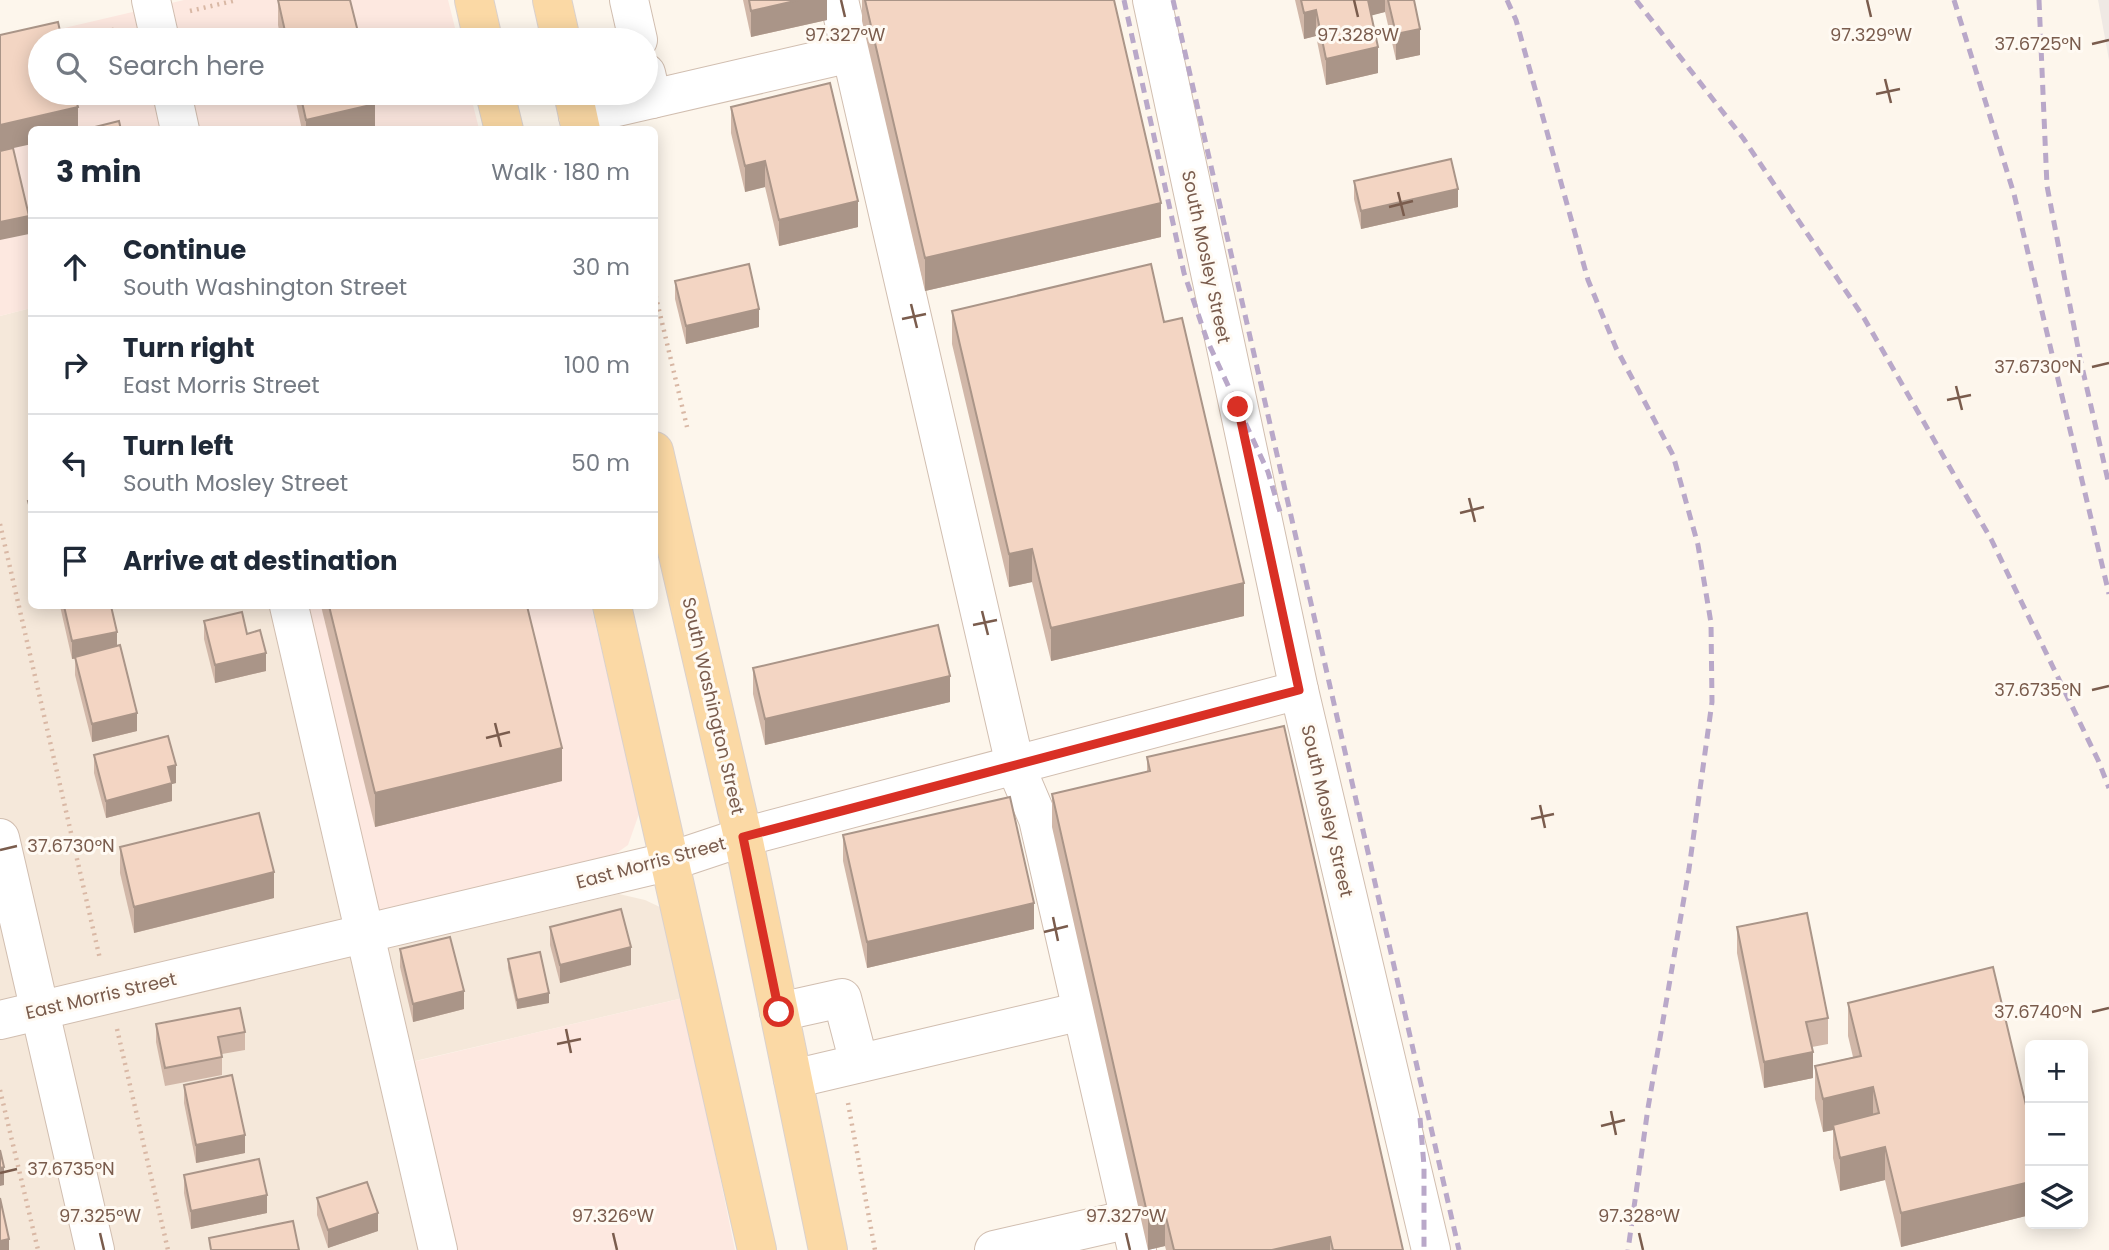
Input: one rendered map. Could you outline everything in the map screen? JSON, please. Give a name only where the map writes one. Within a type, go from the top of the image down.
[{"type":"main road","points":[[474,0],[481,28]]},
{"type":"main road","points":[[552,0],[558,28]]},
{"type":"main road","points":[[498,105],[503,126]]},
{"type":"main road","name":"South Washington Street","points":[[658,468],[743,837],[828,1250]]},
{"type":"main road","points":[[613,609],[757,1250]]},
{"type":"street","points":[[151,0],[157,28]]},
{"type":"street","points":[[629,0],[635,28]]},
{"type":"street","points":[[839,0],[1015,765],[1038,819],[1133,1234],[994,1250]]},
{"type":"street","name":"South Mosley Street","points":[[1152,0],[1299,690],[1431,1250]]},
{"type":"street","points":[[658,85],[851,53]]},
{"type":"street","points":[[175,105],[179,126]]},
{"type":"street","points":[[577,113],[598,105]]},
{"type":"street","points":[[290,609],[438,1250]]},
{"type":"street","name":"East Morris Street","points":[[0,1020],[671,861],[743,837],[1299,690]]},
{"type":"street","points":[[0,838],[95,1250]]},
{"type":"street","points":[[779,1012],[842,998],[859,1063]]},
{"type":"street","points":[[793,1079],[1082,1010]]},
{"type":"path","points":[[0,524],[167,1250]]},
{"type":"path","points":[[0,1090],[38,1250]]},
{"type":"shaded area","points":[[184,0],[448,0],[455,28],[64,28]]},
{"type":"shaded area","points":[[2098,0],[2109,0],[2109,60]]},
{"type":"shaded area","points":[[28,36],[28,105],[473,105],[478,126],[28,126],[28,309],[0,316],[0,43]]},
{"type":"shaded area","points":[[28,309],[28,609],[276,609],[355,956],[619,894],[645,900],[662,908],[683,998],[381,1069],[423,1250],[0,1250],[0,316]]},
{"type":"shaded area","points":[[276,609],[592,609],[640,811],[628,845],[600,865],[347,921]]},
{"type":"shaded area","points":[[683,998],[735,1250],[452,1250],[408,1063]]},
{"type":"building","points":[[278,0],[350,0],[357,28],[284,28]]},
{"type":"building","points":[[749,0],[799,0],[751,11]]},
{"type":"building","points":[[865,0],[1114,0],[1161,203],[925,258]]},
{"type":"building","points":[[1301,0],[1368,0],[1378,47],[1326,59],[1316,10],[1304,13]]},
{"type":"building","points":[[1388,0],[1414,0],[1420,29],[1396,34]]},
{"type":"building","points":[[58,22],[59,28],[31,28]]},
{"type":"building","points":[[28,29],[28,105],[78,107],[0,125],[0,35]]},
{"type":"building","points":[[830,83],[858,201],[779,220],[765,161],[745,166],[731,107]]},
{"type":"building","points":[[303,105],[371,105],[306,120]]},
{"type":"building","points":[[119,121],[120,126],[99,126]]},
{"type":"building","points":[[13,148],[28,216],[0,222],[0,151]]},
{"type":"building","points":[[1451,159],[1458,189],[1361,211],[1354,181]]},
{"type":"building","points":[[749,264],[759,309],[686,326],[675,281]]},
{"type":"building","points":[[1151,264],[1164,322],[1182,318],[1244,583],[1051,628],[1032,549],[1009,554],[952,311]]},
{"type":"building","points":[[65,609],[112,609],[117,632],[72,641]]},
{"type":"building","points":[[330,609],[528,609],[562,748],[375,793]]},
{"type":"building","points":[[242,612],[247,634],[260,630],[266,653],[215,665],[204,621]]},
{"type":"building","points":[[938,625],[950,676],[765,719],[753,668]]},
{"type":"building","points":[[120,645],[137,713],[92,724],[75,657]]},
{"type":"building","points":[[1284,726],[1403,1250],[1333,1250],[1330,1237],[1272,1250],[1174,1250],[1165,1213],[1148,1217],[1052,794],[1150,771],[1147,757]]},
{"type":"building","points":[[168,736],[176,765],[168,767],[172,783],[106,801],[94,755]]},
{"type":"building","points":[[1010,797],[1034,903],[867,942],[843,835]]},
{"type":"building","points":[[259,813],[274,872],[134,907],[120,847]]},
{"type":"building","points":[[621,909],[631,947],[560,965],[550,927]]},
{"type":"building","points":[[1807,913],[1828,1018],[1806,1022],[1813,1052],[1764,1062],[1737,927]]},
{"type":"building","points":[[450,937],[464,991],[413,1004],[400,949]]},
{"type":"building","points":[[540,952],[549,993],[517,1000],[508,959]]},
{"type":"building","points":[[1993,967],[2025,1101],[2025,1183],[1901,1213],[1885,1147],[1840,1158],[1833,1125],[1879,1113],[1873,1087],[1823,1099],[1815,1066],[1861,1056],[1848,1003]]},
{"type":"building","points":[[240,1008],[245,1032],[218,1037],[222,1057],[165,1068],[156,1024]]},
{"type":"building","points":[[232,1075],[245,1135],[196,1145],[184,1085]]},
{"type":"building","points":[[0,1150],[4,1167],[0,1168]]},
{"type":"building","points":[[259,1159],[267,1195],[191,1211],[184,1175]]},
{"type":"building","points":[[367,1182],[378,1213],[328,1230],[317,1198]]},
{"type":"building","points":[[0,1198],[9,1239],[0,1241]]},
{"type":"building","points":[[293,1221],[299,1250],[211,1250],[209,1238]]},
{"type":"railway","points":[[1124,0],[1184,273],[1207,340],[1268,472],[1281,515]]},
{"type":"railway","points":[[1173,0],[1459,1250]]},
{"type":"railway","points":[[1507,0],[1516,20],[1588,280],[1616,348],[1673,455],[1698,545],[1711,623],[1712,702],[1689,869],[1648,1108],[1628,1250]]},
{"type":"railway","points":[[1636,0],[1743,138],[1864,318],[1991,539],[2109,788]]},
{"type":"railway","points":[[1954,0],[2014,194],[2109,594]]},
{"type":"railway","points":[[2039,0],[2047,186],[2080,358],[2109,485]]},
{"type":"railway","points":[[1420,1118],[1424,1166],[1424,1250]]},
{"type":"route","points":[[779,1012],[743,837],[1299,690],[1238,407]]}]
